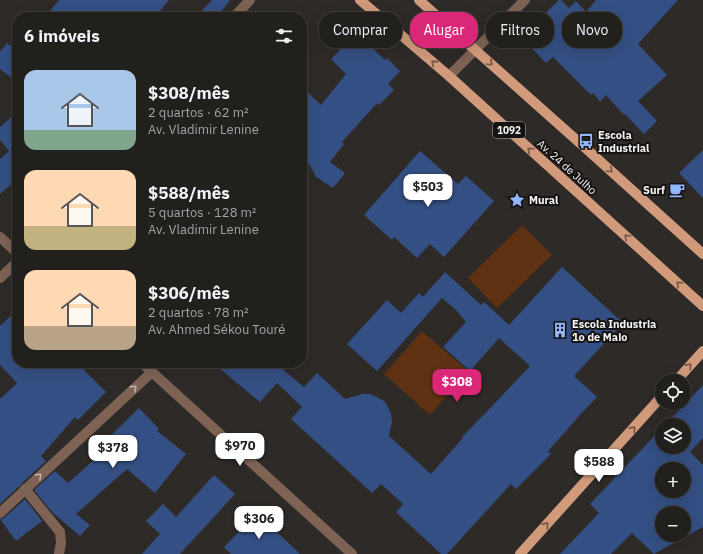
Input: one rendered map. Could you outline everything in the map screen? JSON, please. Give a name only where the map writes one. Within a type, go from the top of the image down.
[{"type":"main road","name":"Av. 24 de Julho","points":[[360,0],[449,76],[703,306]]},
{"type":"main road","points":[[419,0],[703,254]]},
{"type":"main road","points":[[682,374],[703,351]]},
{"type":"main road","points":[[520,554],[655,404]]},
{"type":"street","points":[[239,12],[250,0]]},
{"type":"street","points":[[449,76],[525,0]]},
{"type":"street","points":[[0,237],[12,248]]},
{"type":"street","points":[[0,278],[12,267]]},
{"type":"street","points":[[148,368],[352,554]]},
{"type":"street","points":[[0,512],[152,372]]},
{"type":"street","points":[[25,489],[60,532],[61,543],[59,554]]},
{"type":"shaded area","points":[[522,225],[552,255],[497,308],[468,278]]},
{"type":"shaded area","points":[[422,331],[468,371],[430,415],[384,374]]},
{"type":"building","points":[[59,0],[169,0],[159,12],[49,12]]},
{"type":"building","points":[[212,0],[230,0],[221,12],[201,12]]},
{"type":"building","points":[[559,0],[561,0],[569,8],[576,1],[586,12],[596,0],[678,0],[638,44],[667,75],[638,101],[657,121],[644,134],[606,95],[600,102],[593,93],[591,95],[553,57],[546,63],[532,48],[554,48],[554,12],[547,12]]},
{"type":"building","points":[[7,43],[12,47],[12,78],[0,69],[0,52]]},
{"type":"building","points":[[342,48],[373,48],[385,60],[387,58],[400,71],[388,84],[394,90],[379,105],[377,103],[342,142],[344,144],[330,162],[345,173],[333,188],[315,176],[307,161],[307,92],[321,105],[346,74],[331,59]]},
{"type":"building","points":[[12,116],[12,183],[0,194],[0,159],[9,151],[0,140],[0,127]]},
{"type":"building","points":[[703,150],[703,198],[679,173]]},
{"type":"building","points":[[420,151],[458,184],[466,176],[494,201],[444,257],[430,244],[417,258],[394,237],[392,240],[364,215]]},
{"type":"building","points":[[562,267],[623,323],[574,376],[597,397],[548,451],[551,454],[516,489],[511,484],[447,554],[441,554],[396,512],[403,504],[381,484],[372,493],[291,419],[302,407],[277,383],[260,402],[219,368],[281,368],[304,387],[317,373],[345,399],[362,394],[370,394],[377,397],[384,401],[391,414],[392,421],[389,436],[431,474],[463,438],[462,437],[530,366],[499,338],[470,371],[443,347],[466,322],[457,311],[442,298],[377,371],[347,344],[387,300],[401,313],[419,293],[423,297],[445,272],[481,305],[484,302],[509,325]]},
{"type":"building","points":[[12,315],[12,368],[82,368],[106,392],[78,420],[75,417],[41,456],[46,461],[0,504],[0,399],[17,383],[0,365],[0,326]]},
{"type":"building","points":[[703,385],[703,438],[691,451],[691,418],[672,418],[679,410],[691,410],[691,398]]},
{"type":"building","points":[[139,408],[159,429],[157,431],[186,454],[155,493],[127,469],[76,514],[90,525],[80,536],[53,513],[34,490],[55,471],[68,483],[94,460],[90,456]]},
{"type":"building","points":[[655,435],[655,454],[691,453],[703,465],[703,527],[691,534],[691,506],[655,506],[655,542],[676,542],[654,554],[632,533],[611,554],[560,554],[599,513],[590,504]]},
{"type":"building","points":[[214,475],[235,494],[180,554],[142,554],[160,534],[146,521],[163,504],[176,517]]},
{"type":"building","points":[[25,499],[42,521],[16,541],[0,519],[4,518]]},
{"type":"building","points":[[257,513],[300,554],[231,554],[224,547]]},
{"type":"place","name":"Escola Industrial","points":[[586,141]]},
{"type":"place","name":"Surf","points":[[677,190]]},
{"type":"place","name":"Mural","points":[[517,200]]},
{"type":"place","name":"Escola Industria 1o de Maio","points":[[560,330]]}]
